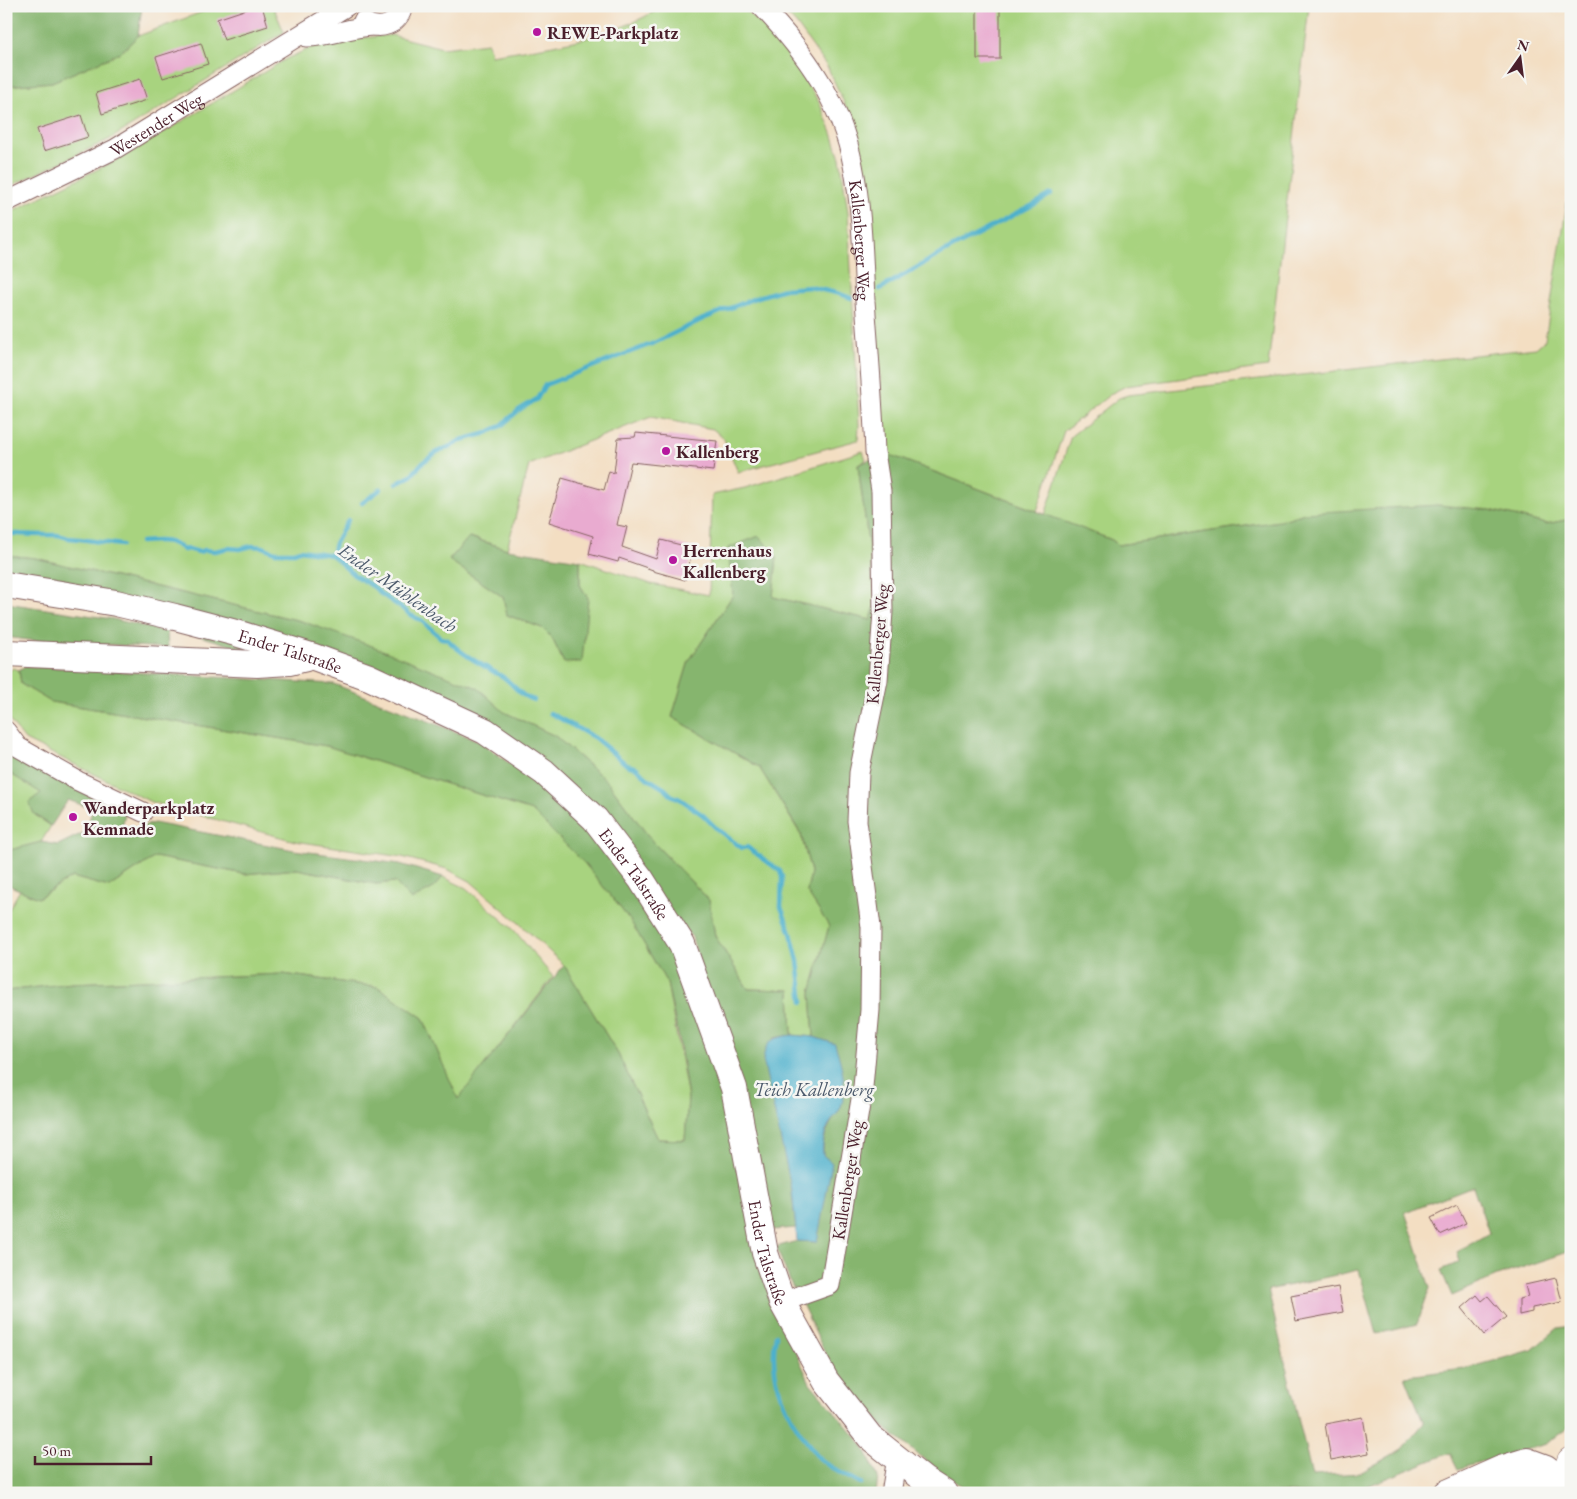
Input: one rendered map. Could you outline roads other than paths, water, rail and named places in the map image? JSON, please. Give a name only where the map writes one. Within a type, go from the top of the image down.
[{"type":"main road","name":"Ender Talstraße","points":[[6,585],[116,603],[236,632],[369,677],[484,731],[544,772],[594,819],[641,879],[682,944],[734,1088],[765,1253],[782,1302],[826,1382],[870,1437],[924,1480],[944,1493]]},
{"type":"main road","points":[[6,653],[257,664],[289,662],[314,657]]},
{"type":"main road","points":[[1447,1493],[1471,1484],[1544,1486],[1564,1479]]},
{"type":"street","name":"Westender Weg","points":[[6,202],[115,149],[347,6]]},
{"type":"street","points":[[355,6],[359,17],[373,26]]},
{"type":"street","points":[[298,36],[317,37],[358,26],[387,25],[396,20],[403,6]]},
{"type":"street","name":"Kallenberger Weg","points":[[761,6],[789,35],[826,91],[844,131],[853,164],[860,212],[875,452],[881,491],[883,602],[878,680],[859,773],[858,821],[871,928],[870,1010],[863,1086],[830,1285],[782,1302]]},
{"type":"street","points":[[6,731],[18,747],[78,781],[143,812]]},
{"type":"street","points":[[891,1493],[897,1458]]},
{"type":"water","name":"Teich Kallenberg","points":[[792,1035],[814,1037],[835,1044],[843,1076],[843,1101],[839,1111],[827,1128],[823,1143],[823,1155],[832,1163],[817,1242],[797,1241],[792,1191],[763,1060],[766,1048],[772,1041],[780,1037]]},
{"type":"waterway","points":[[880,289],[1051,194]]},
{"type":"waterway","points":[[396,484],[411,476],[422,463],[437,452],[461,440],[484,434],[501,426],[519,410],[537,399],[545,385],[654,343],[703,319],[755,298],[784,289],[810,287],[851,298]]},
{"type":"waterway","points":[[362,503],[381,489]]},
{"type":"waterway","points":[[332,555],[335,543],[348,520]]},
{"type":"waterway","name":"Ender Mühlenbach","points":[[6,533],[58,535],[122,545]]},
{"type":"waterway","name":"Ender Mühlenbach","points":[[141,542],[169,542],[184,550],[188,549],[199,552],[228,548],[240,549],[252,546],[263,547],[275,552],[294,552],[300,550],[332,555],[354,575],[374,587],[410,615],[421,620],[441,638],[447,639],[466,655],[503,677],[521,694],[534,700]]},
{"type":"waterway","name":"Ender Mühlenbach","points":[[550,713],[595,738],[627,765],[637,768],[647,778],[703,815],[718,830],[742,848],[747,847],[780,871],[782,877],[781,907],[791,933],[798,961],[803,1002]]},
{"type":"waterway","name":"Ender Mühlenbach","points":[[776,1335],[774,1349],[776,1377],[791,1418],[818,1457],[839,1472],[861,1483]]},
{"type":"place","name":"REWE-Parkplatz","points":[[537,32]]},
{"type":"place","name":"Kallenberg","points":[[666,451]]},
{"type":"place","name":"Herrenhaus Kallenberg","points":[[673,560]]},
{"type":"place","name":"Wanderparkplatz Kemnade","points":[[73,817]]}]
